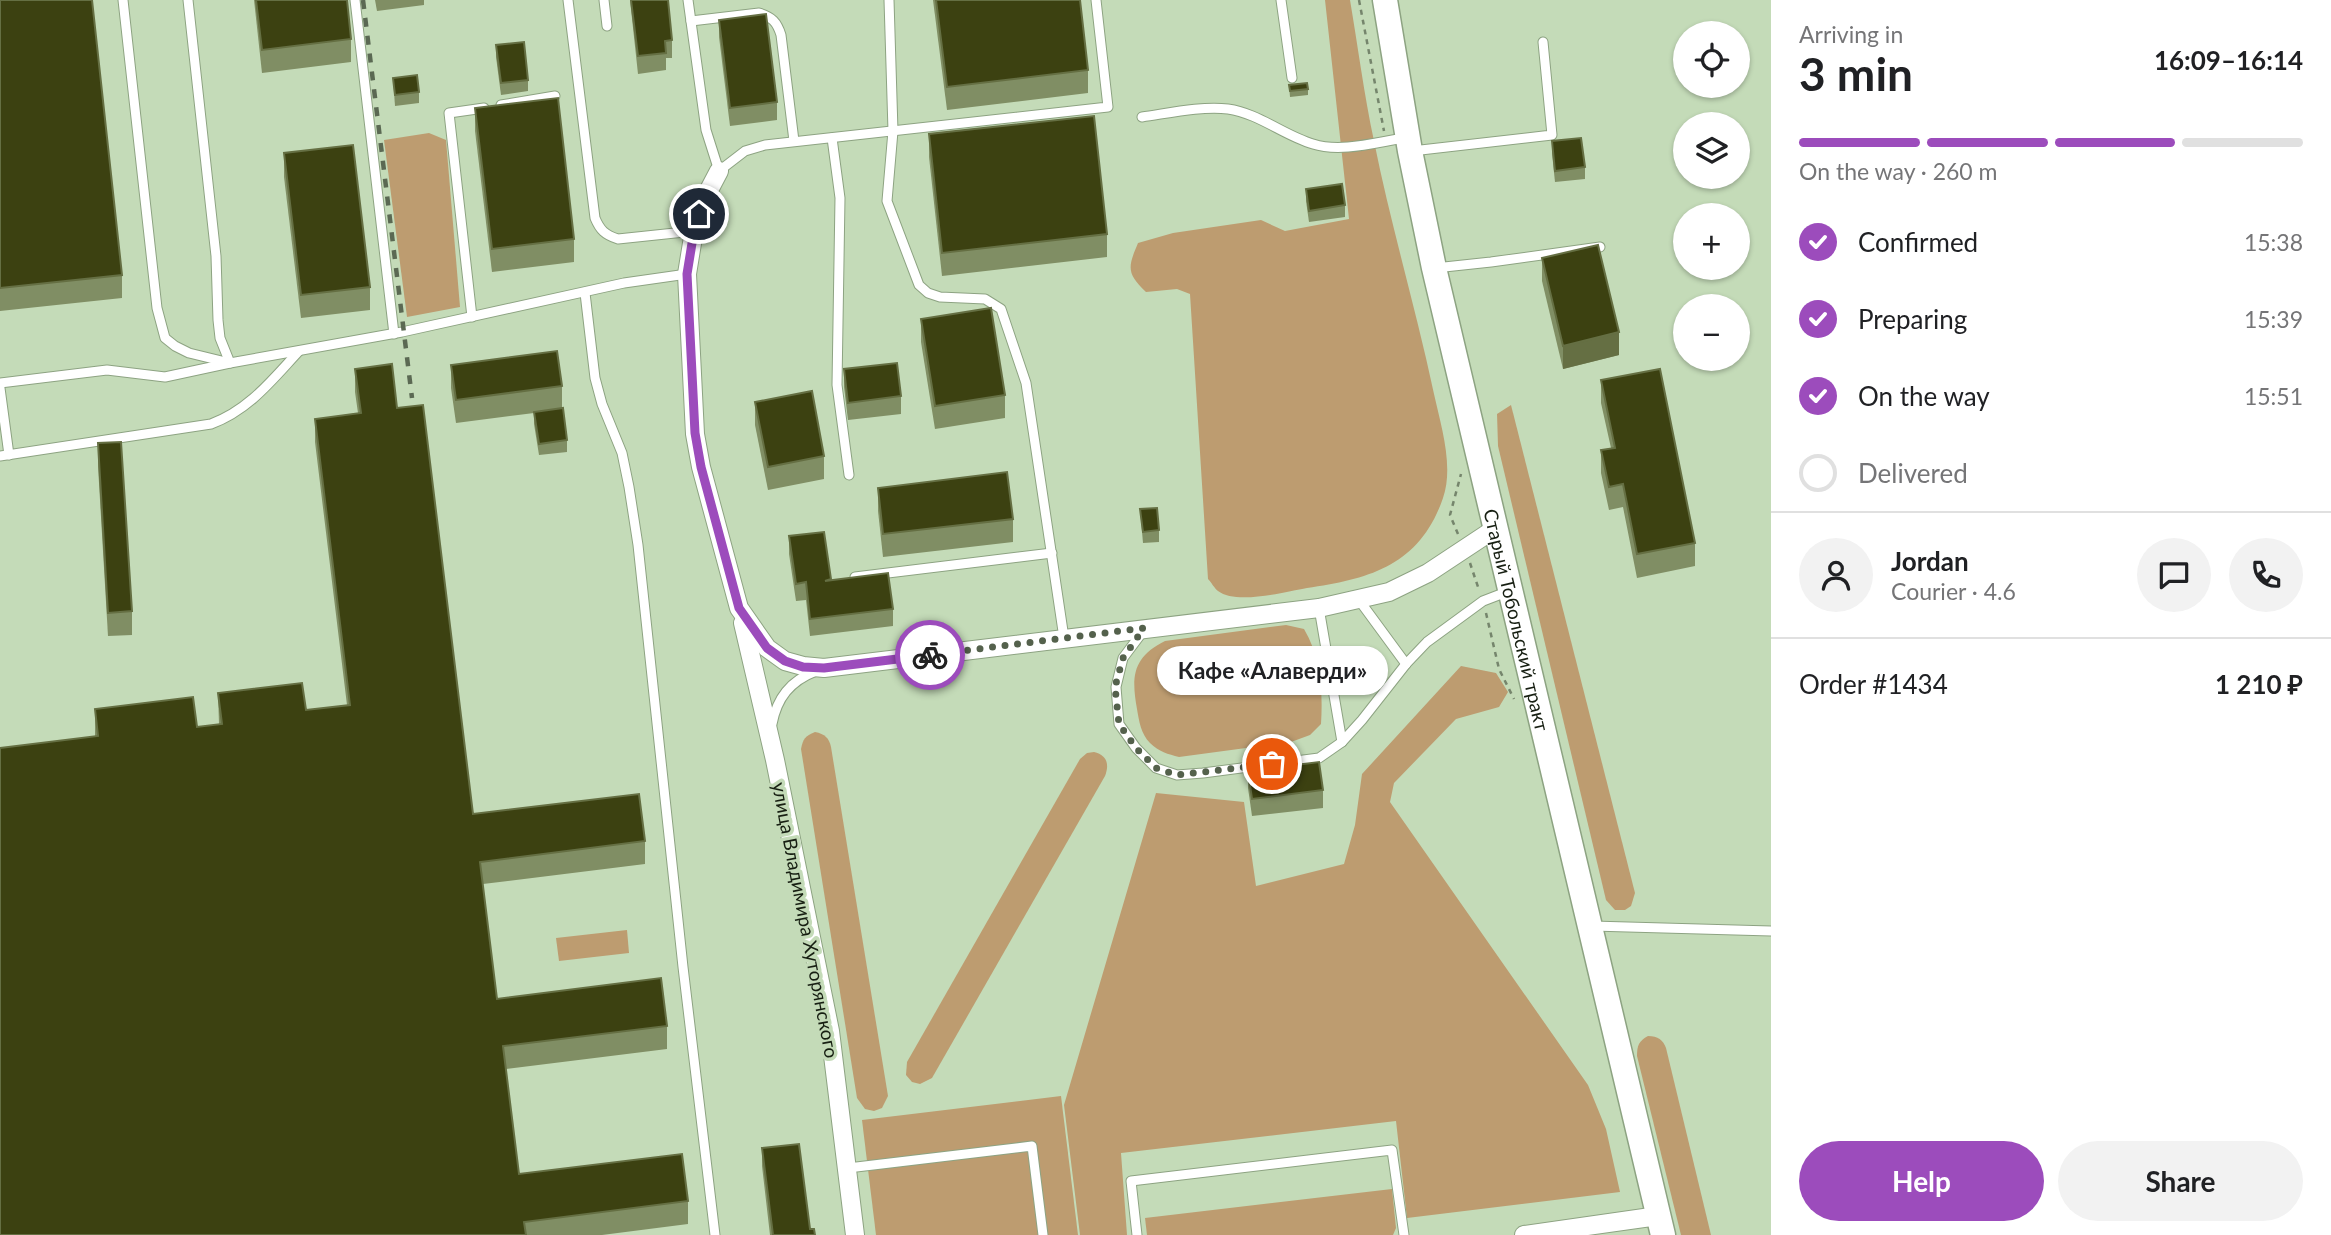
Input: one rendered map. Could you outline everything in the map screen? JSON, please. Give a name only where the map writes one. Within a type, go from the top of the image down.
[{"type":"street","name":"Старый Тобольский тракт","points":[[1385,0],[1409,145],[1434,268],[1661,1226]]},
{"type":"street","name":"улица Владимира Хуторянского","points":[[719,171],[694,231],[687,274],[695,433],[770,735],[830,1031],[855,1235]]},
{"type":"street","name":"улица Владимира Хуторянского","points":[[739,608],[767,648],[785,661],[803,667],[824,668],[1319,608],[1359,600],[1389,592],[1411,582],[1496,528]]},
{"type":"street","points":[[1524,1235],[1661,1226]]},
{"type":"lane","points":[[123,0],[157,308],[165,338],[189,353],[230,363]]},
{"type":"lane","points":[[188,0],[216,256],[220,338],[230,363]]},
{"type":"lane","points":[[355,0],[394,334]]},
{"type":"lane","points":[[568,0],[595,218],[600,229],[618,239],[694,231]]},
{"type":"lane","points":[[604,0],[607,26]]},
{"type":"lane","points":[[688,0],[706,131],[719,171],[745,150],[765,145],[1108,107],[1096,0]]},
{"type":"lane","points":[[889,0],[893,131],[887,201],[919,285],[940,298],[985,299],[1001,309],[1026,383],[1064,638]]},
{"type":"lane","points":[[1281,0],[1292,78]]},
{"type":"lane","points":[[691,21],[759,13],[769,16],[777,24],[781,35],[794,141]]},
{"type":"lane","points":[[1142,117],[1229,109],[1306,142],[1327,147],[1409,145],[1552,135],[1543,42]]},
{"type":"lane","points":[[471,317],[449,113],[555,96]]},
{"type":"lane","points":[[832,138],[840,198],[837,385],[849,475]]},
{"type":"lane","points":[[1434,268],[1600,247]]},
{"type":"lane","points":[[299,351],[244,408],[211,424],[5,455],[0,385],[107,370],[165,377],[230,363],[394,334],[624,283],[687,274]]},
{"type":"lane","points":[[585,293],[595,378],[621,453],[638,545],[715,1235]]},
{"type":"lane","points":[[855,577],[1052,553]]},
{"type":"lane","points":[[1144,628],[1123,658],[1115,687],[1119,724],[1136,748],[1156,768],[1177,775],[1319,758],[1342,742],[1427,642],[1483,601],[1510,590]]},
{"type":"lane","points":[[1359,600],[1406,664]]},
{"type":"lane","points":[[1319,608],[1342,742]]},
{"type":"lane","points":[[770,735],[775,708],[783,694],[806,675],[824,668]]},
{"type":"lane","points":[[1590,926],[1771,931]]},
{"type":"lane","points":[[848,1168],[1032,1146],[1043,1235]]},
{"type":"lane","points":[[1137,1235],[1131,1181],[1392,1150],[1404,1235]]},
{"type":"shaded area","points":[[1325,0],[1350,0],[1381,173],[1443,433],[1447,459],[1446,486],[1433,521],[1421,539],[1390,565],[1352,580],[1261,596],[1236,597],[1218,591],[1208,579],[1190,294],[1177,289],[1146,292],[1135,280],[1131,264],[1138,243],[1173,233],[1261,220],[1285,231],[1349,219]]},
{"type":"shaded area","points":[[429,133],[446,140],[460,307],[407,317],[384,140]]},
{"type":"shaded area","points":[[1511,405],[1635,893],[1631,906],[1625,910],[1615,910],[1606,900],[1498,446],[1497,414]]},
{"type":"shaded area","points":[[1286,625],[1304,629],[1317,663],[1322,700],[1321,724],[1310,735],[1291,742],[1179,757],[1153,746],[1142,731],[1134,687],[1137,669],[1146,654],[1165,641]]},
{"type":"shaded area","points":[[1461,666],[1496,673],[1508,692],[1499,707],[1456,719],[1394,783],[1390,802],[1588,1085],[1606,1129],[1620,1192],[1407,1218],[1396,1121],[1121,1153],[1127,1235],[1080,1235],[1064,1105],[1156,793],[1244,802],[1256,886],[1344,864],[1355,825],[1362,774]]},
{"type":"shaded area","points":[[815,732],[826,737],[831,747],[888,1096],[882,1108],[874,1111],[865,1109],[857,1098],[801,749],[805,738]]},
{"type":"shaded area","points":[[1094,752],[1106,760],[1105,776],[932,1078],[920,1084],[912,1082],[906,1075],[907,1062],[1080,759],[1087,753]]},
{"type":"shaded area","points":[[627,930],[629,953],[559,961],[556,938]]},
{"type":"shaded area","points":[[1648,1036],[1660,1039],[1666,1048],[1711,1235],[1681,1235],[1637,1056],[1639,1044]]},
{"type":"shaded area","points":[[1061,1096],[1078,1235],[876,1235],[862,1120]]},
{"type":"shaded area","points":[[1392,1189],[1396,1228],[1393,1235],[1147,1235],[1145,1218]]},
{"type":"building","points":[[0,0],[92,0],[122,275],[0,288]]},
{"type":"building","points":[[256,0],[347,0],[351,39],[262,50]]},
{"type":"building","points":[[631,0],[668,0],[672,40],[665,41],[666,53],[638,56]]},
{"type":"building","points":[[936,0],[1080,0],[1088,70],[947,87]]},
{"type":"building","points":[[766,14],[777,102],[730,108],[719,20]]},
{"type":"building","points":[[524,42],[528,80],[501,83],[496,45]]},
{"type":"building","points":[[417,75],[419,92],[395,95],[393,78]]},
{"type":"building","points":[[1307,83],[1308,89],[1290,91],[1289,85]]},
{"type":"building","points":[[558,98],[574,239],[492,249],[475,108]]},
{"type":"building","points":[[1094,116],[1107,234],[942,253],[929,134]]},
{"type":"building","points":[[1581,138],[1585,167],[1555,171],[1552,141]]},
{"type":"building","points":[[353,145],[370,287],[301,295],[284,153]]},
{"type":"building","points":[[1342,184],[1345,205],[1309,211],[1306,189]]},
{"type":"building","points":[[1598,245],[1619,332],[1563,346],[1542,258]]},
{"type":"building","points":[[991,308],[1005,395],[935,406],[921,319]]},
{"type":"building","points":[[557,351],[562,386],[456,400],[451,365]]},
{"type":"building","points":[[897,363],[901,396],[848,403],[844,369]]},
{"type":"building","points":[[392,364],[397,408],[423,405],[473,814],[639,794],[645,841],[480,862],[497,999],[661,978],[667,1026],[503,1046],[519,1174],[682,1154],[688,1201],[524,1222],[526,1235],[0,1235],[0,748],[98,736],[95,709],[193,697],[197,727],[222,724],[218,693],[302,683],[306,710],[350,705],[315,419],[361,413],[355,369]]},
{"type":"building","points":[[1660,369],[1695,543],[1637,554],[1623,484],[1609,487],[1601,450],[1615,448],[1601,380]]},
{"type":"building","points":[[812,391],[824,456],[768,467],[755,402]]},
{"type":"building","points":[[563,408],[567,440],[539,444],[534,412]]},
{"type":"building","points":[[121,442],[132,611],[108,613],[98,443]]},
{"type":"building","points":[[1007,472],[1013,519],[883,534],[878,488]]},
{"type":"building","points":[[1157,508],[1159,530],[1143,532],[1140,509]]},
{"type":"building","points":[[824,532],[831,579],[825,581],[888,573],[893,609],[810,619],[806,582],[796,584],[789,536]]},
{"type":"building","points":[[1319,762],[1323,790],[1252,799],[1248,771]]},
{"type":"building","points":[[799,1144],[810,1229],[814,1229],[815,1235],[773,1235],[762,1148]]},
{"type":"railway","points":[[363,0],[412,398]]},
{"type":"way so far","points":[[930,655],[1144,628],[1123,658],[1115,687],[1119,724],[1136,748],[1156,768],[1177,775],[1272,764]]},
{"type":"place","name":"Кафе «Алаверди»","points":[[1272,764]]},
{"type":"route","points":[[699,214],[687,274],[695,433],[701,467],[739,608],[767,648],[785,661],[803,667],[824,668],[930,655]]}]
